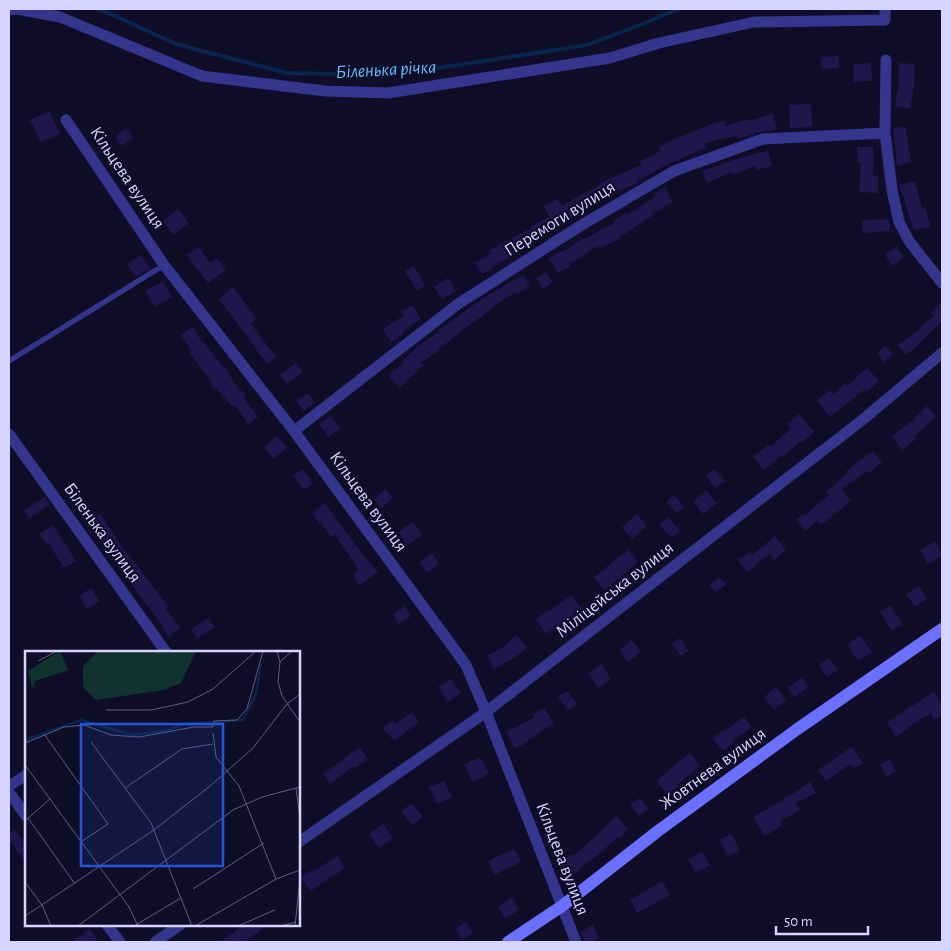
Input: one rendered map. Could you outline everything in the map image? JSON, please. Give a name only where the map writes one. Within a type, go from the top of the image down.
[{"type":"main road","name":"Жовтнева вулиця","points":[[508,942],[562,906],[658,831],[796,730],[942,629]]},
{"type":"street","points":[[9,10],[17,9],[60,17],[202,76],[325,91],[388,93],[610,58],[659,43],[754,22],[885,20],[885,9]]},
{"type":"street","points":[[886,60],[885,133],[892,190],[899,222],[909,241],[942,283]]},
{"type":"street","name":"Кільцева вулиця","points":[[66,120],[164,265],[294,431],[466,665],[576,942]]},
{"type":"street","name":"Перемоги вулиця","points":[[294,431],[458,304],[580,226],[674,171],[763,139],[885,133]]},
{"type":"street","name":"Міліцейська вулиця","points":[[300,841],[486,712],[861,421],[942,353]]},
{"type":"street","name":"Біленька вулиця","points":[[9,434],[165,651]]},
{"type":"street","points":[[9,786],[25,776]]},
{"type":"street","points":[[9,792],[25,815]]},
{"type":"street","points":[[108,926],[120,942]]},
{"type":"street","points":[[155,942],[179,926]]},
{"type":"lane","points":[[9,361],[164,265]]},
{"type":"building","points":[[839,56],[839,68],[821,69],[821,57]]},
{"type":"building","points":[[871,63],[872,81],[854,82],[853,64]]},
{"type":"building","points":[[899,63],[915,64],[910,109],[895,106],[898,92]]},
{"type":"building","points":[[811,104],[812,127],[790,128],[789,105]]},
{"type":"building","points":[[49,111],[60,134],[41,142],[30,120]]},
{"type":"building","points":[[773,114],[777,129],[763,131],[738,139],[736,136],[704,143],[706,148],[668,164],[637,181],[638,183],[613,194],[568,220],[569,222],[526,243],[528,246],[508,255],[509,258],[482,274],[475,263],[491,253],[489,250],[549,217],[544,206],[558,199],[562,206],[605,181],[641,165],[639,162],[661,151],[659,147],[678,137],[715,123],[725,121],[726,126]]},
{"type":"building","points":[[905,126],[911,162],[897,166],[893,128]]},
{"type":"building","points":[[126,128],[133,137],[122,146],[115,137]]},
{"type":"building","points":[[857,147],[873,147],[873,175],[878,176],[878,193],[859,192],[861,163],[857,163]]},
{"type":"building","points":[[768,151],[772,166],[756,170],[755,166],[733,175],[732,172],[707,183],[702,171],[739,158]]},
{"type":"building","points":[[915,181],[922,209],[925,208],[931,227],[914,230],[899,185]]},
{"type":"building","points":[[665,187],[673,202],[652,214],[613,242],[600,249],[598,246],[558,273],[549,258],[614,223],[613,221],[626,213],[627,215],[656,196],[654,194]]},
{"type":"building","points":[[178,209],[189,223],[173,235],[163,221]]},
{"type":"building","points":[[889,219],[890,231],[863,233],[862,220]]},
{"type":"building","points":[[896,246],[904,257],[893,266],[885,255]]},
{"type":"building","points":[[199,247],[210,263],[217,258],[226,270],[208,283],[187,255]]},
{"type":"building","points":[[141,255],[150,268],[136,277],[127,264]]},
{"type":"building","points":[[414,266],[425,286],[417,291],[405,271]]},
{"type":"building","points":[[546,272],[553,282],[543,289],[536,279]]},
{"type":"building","points":[[523,275],[530,286],[517,294],[516,292],[491,308],[458,333],[440,350],[421,362],[424,365],[399,388],[388,375],[404,362],[403,360],[418,346],[438,331],[483,298]]},
{"type":"building","points":[[448,278],[456,291],[442,299],[434,287]]},
{"type":"building","points":[[163,281],[172,297],[155,307],[145,291]]},
{"type":"building","points":[[233,287],[257,319],[251,324],[276,357],[267,364],[219,299]]},
{"type":"building","points":[[942,301],[942,323],[906,355],[898,345],[934,315],[931,313]]},
{"type":"building","points":[[412,305],[421,319],[391,342],[383,329],[403,316],[401,312]]},
{"type":"building","points":[[192,327],[246,396],[244,398],[258,417],[248,424],[235,405],[233,407],[216,388],[214,389],[208,377],[189,352],[192,351],[181,335]]},
{"type":"building","points":[[885,346],[893,354],[884,362],[877,354]]},
{"type":"building","points":[[296,363],[303,372],[287,384],[280,375]]},
{"type":"building","points":[[867,368],[879,381],[866,392],[864,390],[830,417],[817,400],[830,390],[833,394],[845,383],[847,386]]},
{"type":"building","points":[[308,393],[315,403],[304,411],[296,401]]},
{"type":"building","points":[[927,406],[936,416],[914,437],[916,439],[902,450],[892,436],[916,418]]},
{"type":"building","points":[[799,414],[814,432],[764,470],[753,457],[768,445],[770,447],[791,429],[787,424]]},
{"type":"building","points":[[330,416],[340,428],[329,437],[319,424]]},
{"type":"building","points":[[277,436],[287,448],[273,459],[264,447]]},
{"type":"building","points":[[873,451],[882,462],[869,473],[868,471],[841,489],[851,501],[821,525],[817,521],[805,531],[796,520],[829,495],[826,492],[848,473],[846,471]]},
{"type":"building","points":[[302,469],[313,483],[304,490],[293,476]]},
{"type":"building","points":[[715,469],[725,481],[715,488],[706,475]]},
{"type":"building","points":[[385,489],[393,498],[381,508],[374,499]]},
{"type":"building","points":[[706,490],[717,503],[703,514],[693,501]]},
{"type":"building","points":[[674,495],[684,507],[677,513],[666,502]]},
{"type":"building","points":[[45,497],[50,504],[29,518],[24,510]]},
{"type":"building","points":[[325,503],[369,563],[378,572],[360,585],[353,575],[359,570],[335,535],[331,537],[312,514]]},
{"type":"building","points":[[100,514],[124,549],[169,607],[166,609],[181,628],[169,637],[88,523]]},
{"type":"building","points":[[637,514],[647,526],[632,539],[622,527]]},
{"type":"building","points":[[668,517],[680,531],[672,538],[659,525]]},
{"type":"building","points":[[413,522],[422,535],[407,545],[398,532]]},
{"type":"building","points":[[53,525],[76,561],[64,568],[49,544],[47,545],[39,534]]},
{"type":"building","points":[[775,536],[786,550],[774,560],[770,554],[747,572],[738,560],[750,552],[752,555]]},
{"type":"building","points":[[935,542],[942,555],[928,564],[920,550]]},
{"type":"building","points":[[628,550],[638,562],[605,590],[594,577]]},
{"type":"building","points":[[432,553],[439,563],[427,573],[419,562]]},
{"type":"building","points":[[720,577],[726,584],[716,592],[709,585]]},
{"type":"building","points":[[919,586],[927,599],[915,607],[906,594]]},
{"type":"building","points":[[91,588],[100,601],[88,609],[79,596]]},
{"type":"building","points":[[571,595],[582,609],[546,634],[536,619]]},
{"type":"building","points":[[890,605],[902,624],[892,631],[880,612]]},
{"type":"building","points":[[405,606],[411,616],[399,624],[393,614]]},
{"type":"building","points":[[208,618],[215,627],[197,638],[191,630]]},
{"type":"building","points":[[517,635],[527,648],[494,669],[487,656],[508,644]]},
{"type":"building","points":[[860,635],[872,652],[858,661],[847,645]]},
{"type":"building","points":[[680,638],[689,651],[681,656],[672,644]]},
{"type":"building","points":[[632,640],[641,652],[628,662],[619,650]]},
{"type":"building","points":[[829,658],[838,670],[827,677],[819,665]]},
{"type":"building","points":[[601,664],[611,679],[598,688],[588,673]]},
{"type":"building","points":[[802,678],[809,687],[794,697],[788,688]]},
{"type":"building","points":[[451,679],[461,693],[448,702],[438,687]]},
{"type":"building","points":[[776,687],[786,700],[774,710],[764,697]]},
{"type":"building","points":[[567,691],[577,704],[568,710],[558,697]]},
{"type":"building","points":[[934,692],[942,705],[942,715],[934,720],[931,713],[896,737],[887,722]]},
{"type":"building","points":[[544,708],[554,723],[515,749],[506,732],[534,718],[533,715]]},
{"type":"building","points":[[412,712],[419,722],[394,741],[383,728],[393,721],[395,724]]},
{"type":"building","points":[[744,717],[752,727],[732,741],[733,743],[723,751],[712,738]]},
{"type":"building","points":[[359,747],[368,759],[355,768],[354,766],[330,784],[323,774]]},
{"type":"building","points":[[852,747],[863,763],[853,769],[850,764],[826,781],[818,770]]},
{"type":"building","points":[[690,753],[700,766],[668,795],[656,781]]},
{"type":"building","points":[[480,757],[489,774],[473,782],[464,765]]},
{"type":"building","points":[[889,759],[896,771],[887,776],[880,765]]},
{"type":"building","points":[[444,781],[452,797],[437,804],[429,787]]},
{"type":"building","points":[[810,782],[816,793],[796,803],[800,810],[780,821],[783,825],[765,836],[753,817]]},
{"type":"building","points":[[640,798],[649,809],[639,816],[630,805]]},
{"type":"building","points":[[412,803],[423,817],[412,825],[401,811]]},
{"type":"building","points":[[616,816],[628,829],[619,839],[618,837],[568,878],[558,865],[572,854],[573,856]]},
{"type":"building","points":[[383,824],[393,838],[379,848],[369,834]]},
{"type":"building","points":[[15,830],[25,843],[25,861],[9,840],[9,834]]},
{"type":"building","points":[[731,834],[740,850],[728,856],[719,840]]},
{"type":"building","points":[[514,849],[521,862],[494,875],[488,861]]},
{"type":"building","points":[[702,851],[710,865],[696,873],[688,860]]},
{"type":"building","points":[[337,856],[345,868],[311,891],[301,878]]},
{"type":"building","points":[[662,881],[670,895],[637,913],[630,900]]},
{"type":"building","points":[[512,898],[519,910],[505,919],[498,907]]},
{"type":"building","points":[[466,922],[473,933],[462,940],[455,929]]},
{"type":"building","points":[[593,925],[599,938],[591,942],[585,942],[580,932]]},
{"type":"building","points":[[243,926],[267,926],[244,942],[220,942]]},
{"type":"building","points":[[90,929],[98,942],[71,942]]},
{"type":"waterway","name":"Біленька річка","points":[[97,9],[176,44],[287,73],[338,74],[382,67],[435,68],[587,45],[678,9]]}]
